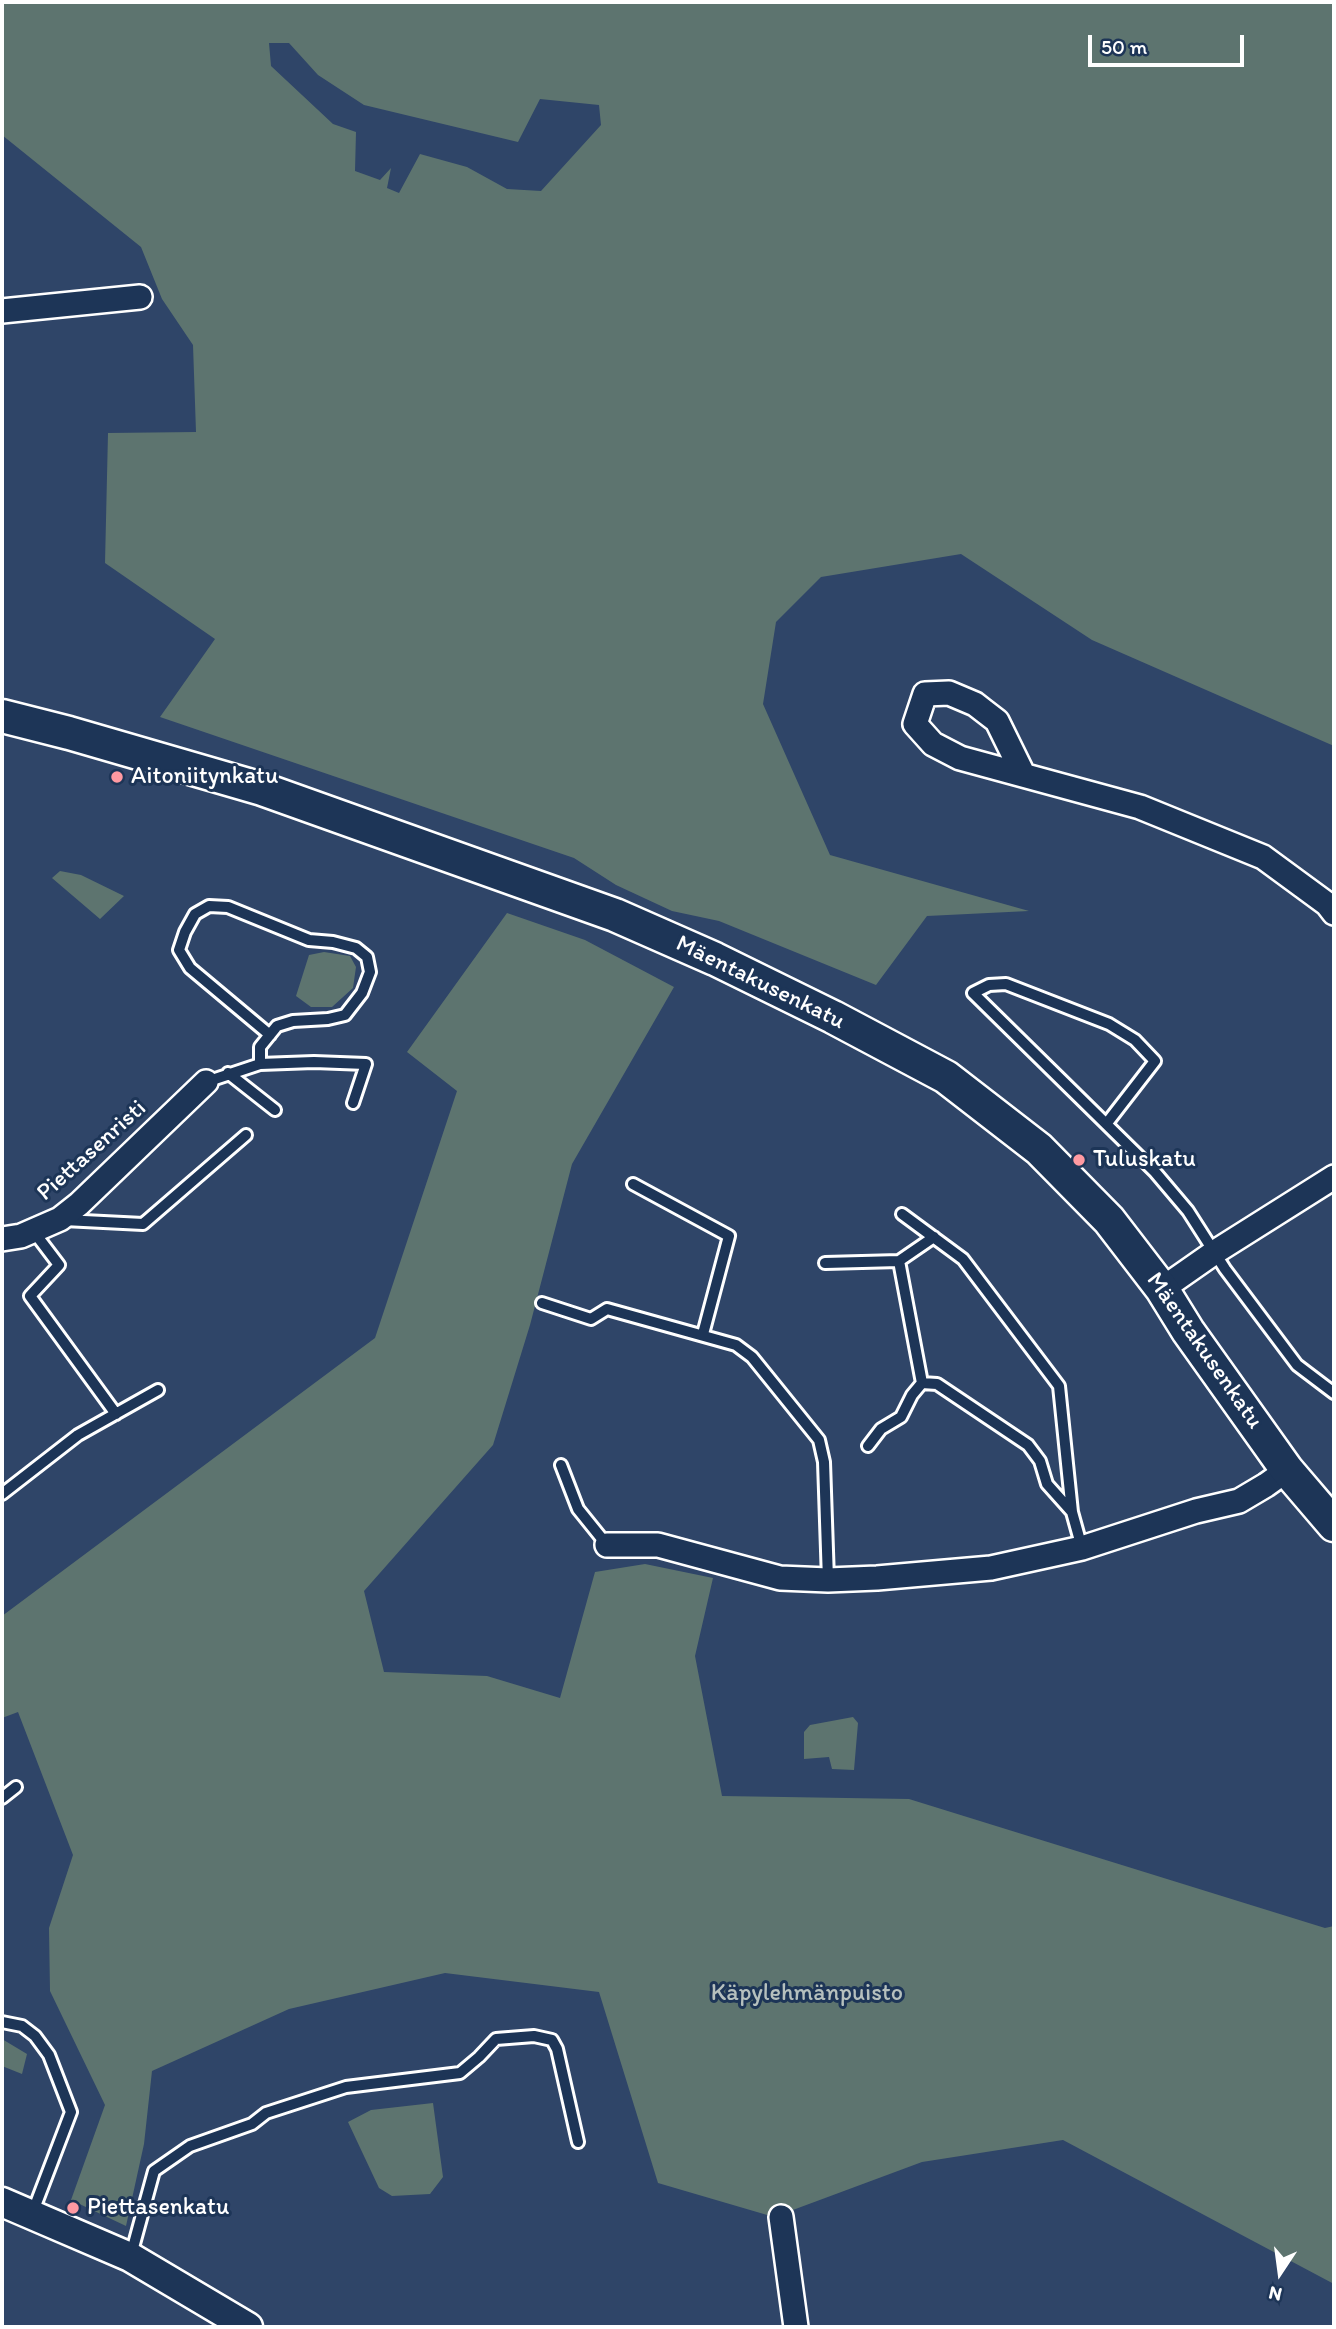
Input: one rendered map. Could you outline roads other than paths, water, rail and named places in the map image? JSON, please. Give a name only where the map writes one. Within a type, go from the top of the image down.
[{"type":"main road","name":"Mäentakusenkatu","points":[[2,716],[262,789],[615,915],[715,959],[946,1077],[1039,1149],[1109,1220],[1162,1289],[1188,1331],[1287,1470],[1334,1525]]},
{"type":"street","points":[[2,311],[140,297]]},
{"type":"street","points":[[1023,774],[996,721],[984,711],[975,704],[949,693],[925,694],[915,724],[933,744],[960,758],[1140,807],[1263,857],[1327,904],[1334,913]]},
{"type":"street","name":"Piettasenristi","points":[[2,1240],[34,1232],[60,1219],[206,1082]]},
{"type":"street","points":[[1162,1289],[1214,1252],[1334,1177]]},
{"type":"street","points":[[607,1545],[658,1545],[780,1578],[828,1580],[991,1568],[1082,1548],[1196,1511],[1239,1501],[1287,1470]]},
{"type":"street","points":[[2,2202],[130,2257],[248,2327]]},
{"type":"street","points":[[781,2217],[796,2327]]},
{"type":"lane","points":[[260,1064],[260,1047],[270,1035],[277,1026],[293,1021],[345,1015],[362,993],[370,972],[367,957],[356,948],[309,940],[228,907],[209,906],[195,914],[179,950],[190,968],[270,1035]]},
{"type":"lane","points":[[1107,1123],[1155,1061],[1135,1040],[1109,1024],[1006,984],[989,985],[973,993],[1155,1172],[1188,1211],[1225,1269],[1297,1365],[1334,1393]]},
{"type":"lane","points":[[206,1082],[260,1064],[366,1064],[353,1103]]},
{"type":"lane","points":[[228,1073],[275,1110]]},
{"type":"lane","points":[[60,1219],[143,1224],[246,1135]]},
{"type":"lane","points":[[633,1184],[729,1236],[703,1334]]},
{"type":"lane","points":[[902,1214],[963,1259],[1059,1386],[1072,1512],[1082,1548]]},
{"type":"lane","points":[[34,1232],[59,1265],[30,1296],[116,1414]]},
{"type":"lane","points":[[825,1263],[899,1261],[934,1237]]},
{"type":"lane","points":[[899,1261],[922,1383]]},
{"type":"lane","points":[[542,1303],[591,1319],[607,1309],[703,1334],[736,1345],[752,1357],[819,1440],[824,1462],[828,1580]]},
{"type":"lane","points":[[922,1383],[937,1384],[1028,1446],[1040,1461],[1047,1484],[1072,1512]]},
{"type":"lane","points":[[868,1446],[881,1429],[901,1417],[912,1395],[922,1383]]},
{"type":"lane","points":[[2,1494],[78,1435],[158,1390]]},
{"type":"lane","points":[[561,1465],[578,1509],[607,1545]]},
{"type":"lane","points":[[2,1798],[16,1787]]},
{"type":"lane","points":[[2,2022],[22,2026],[35,2036],[49,2055],[71,2112],[32,2214]]},
{"type":"lane","points":[[130,2257],[136,2244],[154,2171],[190,2146],[252,2124],[266,2113],[346,2087],[460,2073],[480,2057],[496,2039],[534,2036],[551,2040],[558,2049],[578,2142]]},
{"type":"place","name":"Aitoniitynkatu","points":[[117,777]]},
{"type":"place","name":"Tuluskatu","points":[[1079,1160]]},
{"type":"place","name":"Piettasenkatu","points":[[73,2208]]},
{"type":"park label","name":"Käpylehmänpuisto","points":[[807,1994]]}]
